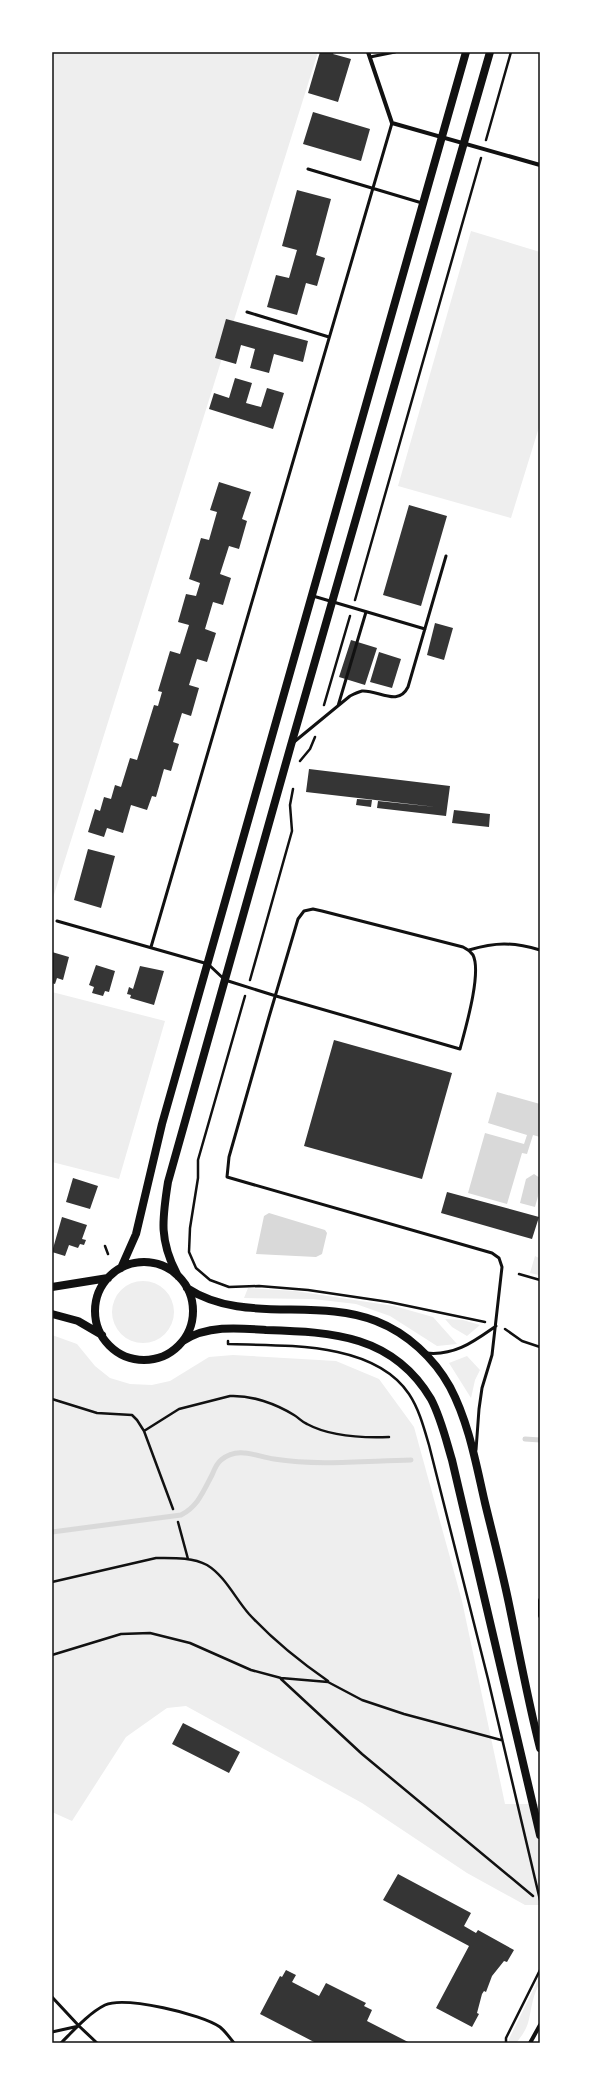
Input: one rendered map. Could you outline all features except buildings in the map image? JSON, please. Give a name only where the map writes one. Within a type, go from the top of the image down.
[{"type":"main road","points":[[121,1268],[136,1234],[162,1124],[466,52]]},
{"type":"main road","points":[[183,1341],[192,1324],[193,1315],[191,1297],[187,1288],[178,1276],[166,1250],[164,1239],[165,1202],[184,1124],[291,745],[490,52]]},
{"type":"main road","points":[[178,1276],[166,1267],[151,1263],[135,1263],[121,1268],[108,1278],[99,1293],[96,1306],[96,1319],[102,1335],[113,1349],[128,1358],[146,1360],[163,1357],[171,1353],[183,1341],[191,1336],[206,1331],[306,1331],[333,1333],[354,1339],[381,1351],[406,1368],[420,1383],[431,1400],[439,1417],[452,1460],[540,1835]]},
{"type":"main road","points":[[52,1287],[108,1278]]},
{"type":"main road","points":[[187,1288],[208,1300],[228,1305],[336,1311],[357,1315],[392,1329],[416,1344],[435,1365],[450,1387],[463,1416],[509,1602],[539,1744]]},
{"type":"main road","points":[[52,1314],[78,1321],[102,1335]]},
{"type":"street","points":[[368,52],[392,123],[540,165]]},
{"type":"street","points":[[540,1600],[540,1616]]},
{"type":"street","points":[[530,2043],[540,2025]]},
{"type":"lane","points":[[370,57],[393,52]]},
{"type":"lane","points":[[151,947],[392,123]]},
{"type":"lane","points":[[308,169],[422,204]]},
{"type":"lane","points":[[247,312],[329,338]]},
{"type":"lane","points":[[291,745],[338,706],[360,692],[370,692],[398,698],[404,694],[446,556]]},
{"type":"lane","points":[[312,595],[425,629]]},
{"type":"lane","points":[[338,706],[366,612]]},
{"type":"lane","points":[[476,1466],[479,1409],[482,1388],[492,1355],[496,1326],[502,1267],[499,1258],[492,1253],[227,1177],[230,1158],[298,919],[304,911],[313,909],[322,911],[469,950],[489,944],[506,943],[540,950]]},
{"type":"lane","points":[[57,921],[208,964],[225,980],[248,988],[460,1049],[468,1022],[474,987],[474,959],[469,950]]},
{"type":"lane","points":[[423,1352],[437,1354],[458,1350],[466,1347],[496,1326]]},
{"type":"lane","points":[[52,1997],[97,2043]]},
{"type":"lane","points":[[61,2043],[79,2026],[106,2005],[124,2002],[174,2010],[200,2017],[220,2027],[234,2043]]},
{"type":"lane","points":[[52,2032],[79,2026]]},
{"type":"path","points":[[299,763],[313,744],[511,52]]},
{"type":"path","points":[[293,787],[290,805],[292,831],[198,1160],[198,1178],[189,1241],[189,1252],[200,1271],[210,1280],[229,1287],[259,1286],[308,1290],[389,1302],[447,1316],[466,1317],[507,1330],[522,1341],[540,1348]]},
{"type":"path","points":[[105,1246],[108,1254]]},
{"type":"path","points":[[519,1274],[540,1280]]},
{"type":"path","points":[[228,1305],[229,1287]]},
{"type":"path","points":[[228,1330],[228,1344],[324,1350],[360,1358],[387,1372],[409,1394],[421,1418],[429,1445],[488,1680],[540,1900]]},
{"type":"path","points":[[144,1431],[179,1409],[238,1396],[268,1402],[294,1415],[307,1424],[324,1431],[370,1438],[389,1437]]},
{"type":"path","points":[[52,1399],[97,1413],[132,1415],[144,1431],[173,1509]]},
{"type":"path","points":[[178,1522],[188,1559]]},
{"type":"path","points":[[52,1582],[150,1559],[188,1559],[207,1566],[220,1576],[248,1612],[268,1634],[295,1658],[328,1682],[362,1700],[404,1714],[501,1740]]},
{"type":"path","points":[[52,1655],[121,1634],[150,1633],[190,1643],[251,1670],[281,1678],[328,1682]]},
{"type":"path","points":[[281,1678],[362,1754],[533,1896]]},
{"type":"path","points":[[506,2043],[506,2038],[540,1970]]},
{"type":"shaded area","points":[[52,52],[318,52],[52,901]]},
{"type":"shaded area","points":[[471,231],[540,252],[540,424],[511,518],[398,486]]},
{"type":"shaded area","points":[[52,992],[165,1021],[119,1179],[52,1162]]},
{"type":"shaded area","points":[[497,1092],[540,1104],[540,1137],[533,1135],[527,1154],[522,1153],[507,1204],[468,1193],[485,1133],[524,1144],[527,1135],[488,1123]]},
{"type":"shaded area","points":[[534,1174],[540,1178],[540,1189],[535,1207],[520,1203],[526,1179]]},
{"type":"shaded area","points":[[269,1213],[325,1230],[327,1233],[322,1254],[316,1257],[256,1254],[264,1216]]},
{"type":"shaded area","points":[[540,1254],[540,1274],[530,1273],[535,1256],[539,1258]]},
{"type":"shaded area","points":[[143,1281],[155,1283],[165,1290],[172,1300],[174,1312],[172,1324],[165,1334],[155,1341],[143,1343],[131,1341],[121,1334],[114,1324],[112,1312],[114,1300],[121,1290],[131,1283]]},
{"type":"shaded area","points":[[248,1288],[295,1291],[394,1306],[433,1317],[457,1344],[437,1346],[390,1316],[356,1304],[313,1299],[244,1298]]},
{"type":"shaded area","points":[[445,1319],[463,1320],[480,1325],[467,1336],[452,1327]]},
{"type":"shaded area","points":[[52,1335],[77,1344],[95,1366],[110,1378],[130,1384],[152,1385],[170,1381],[209,1357],[233,1355],[336,1361],[379,1379],[414,1427],[462,1601],[505,1804],[540,1804],[540,1905],[525,1905],[467,1873],[362,1803],[186,1706],[167,1708],[126,1737],[72,1821],[52,1812]]},
{"type":"shaded area","points":[[467,1356],[480,1370],[475,1380],[471,1398],[449,1363]]},
{"type":"shaded area","points":[[540,1976],[527,2027],[516,2043],[509,2043],[509,2039]]},
{"type":"waterway","points":[[525,1439],[540,1440]]},
{"type":"waterway","points":[[52,1532],[181,1515],[192,1507],[200,1498],[220,1461],[227,1456],[234,1454],[247,1453],[274,1459],[308,1462],[411,1460]]}]
